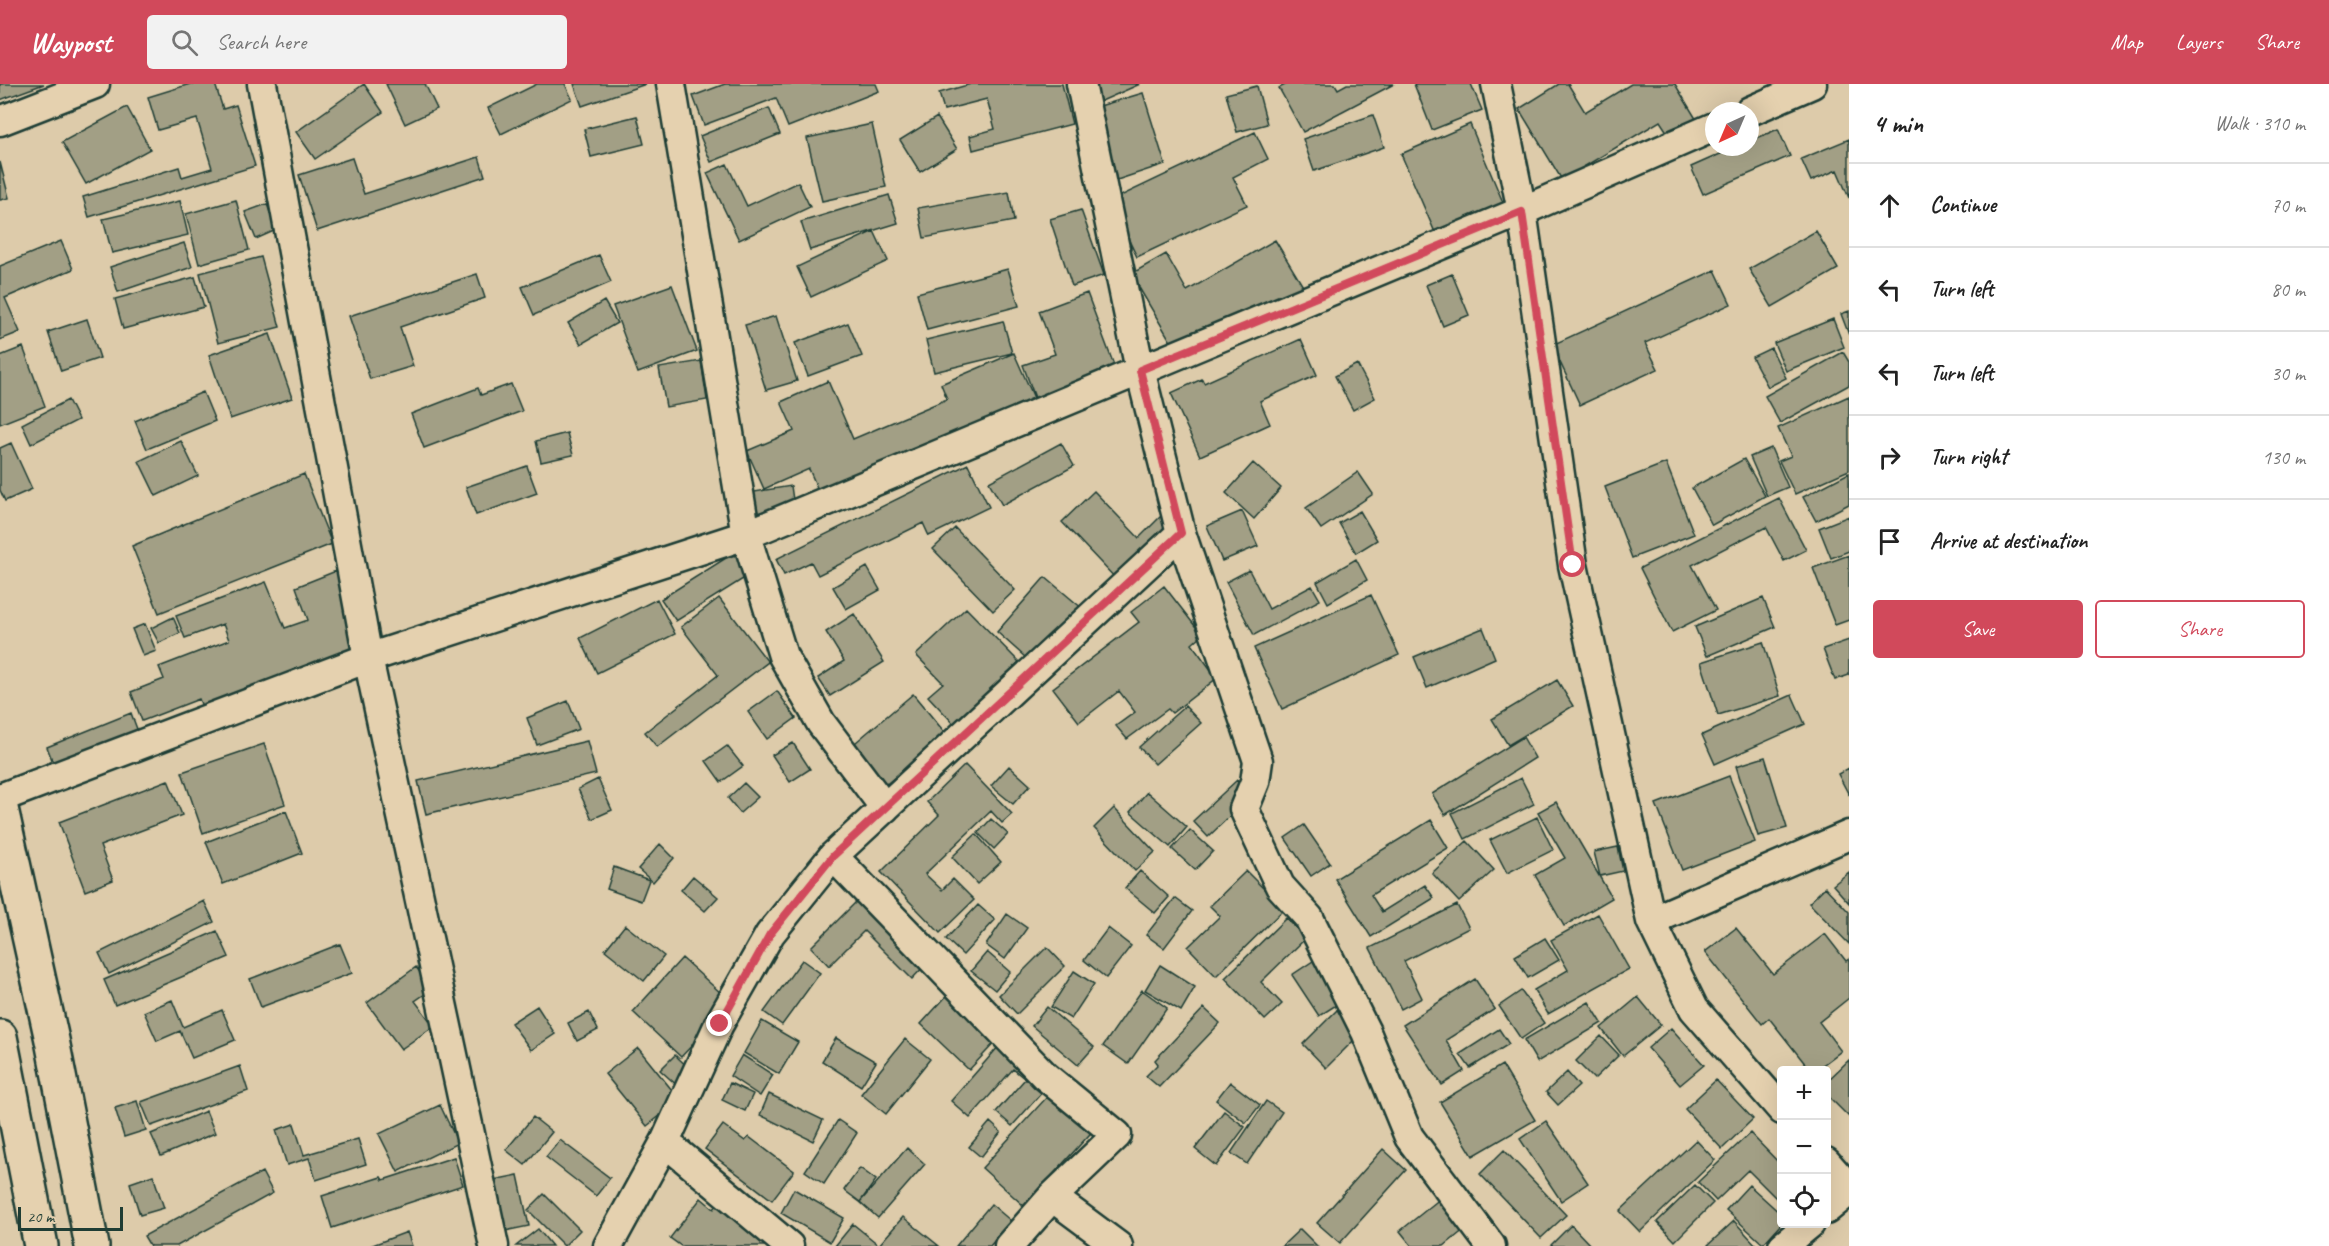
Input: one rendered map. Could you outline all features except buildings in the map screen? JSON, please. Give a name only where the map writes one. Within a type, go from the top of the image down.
[{"type":"main road","points":[[0,804],[52,1040],[92,1246]]},
{"type":"main road","points":[[0,1036],[41,1246]]},
{"type":"street","points":[[0,121],[95,84]]},
{"type":"street","points":[[262,84],[368,658],[494,1246]]},
{"type":"street","points":[[671,84],[746,535],[783,656],[821,723],[885,808]]},
{"type":"street","points":[[1081,84],[1140,370],[1181,533],[1258,761],[1255,782],[1244,809],[1280,886],[1309,918],[1366,1032],[1409,1137],[1491,1246]]},
{"type":"street","points":[[1496,84],[1522,212],[1573,565],[1651,921],[1694,1009],[1777,1104]]},
{"type":"street","points":[[1759,107],[1812,84]]},
{"type":"street","points":[[0,798],[368,658],[746,535],[1522,212],[1705,131]]},
{"type":"street","points":[[608,1246],[665,1142],[720,1024],[770,934],[833,856],[1181,533]]},
{"type":"street","points":[[1651,921],[1849,835]]},
{"type":"street","points":[[833,856],[1045,1076],[1117,1135],[1052,1197],[1009,1246]]},
{"type":"street","points":[[665,1142],[789,1246]]},
{"type":"street","points":[[1831,1167],[1849,1190],[1831,1206]]},
{"type":"street","points":[[1052,1197],[1118,1246]]},
{"type":"street","points":[[1783,1246],[1805,1228]]},
{"type":"route","points":[[720,1024],[770,934],[833,856],[1181,533],[1140,370],[1522,212],[1573,565]]}]
